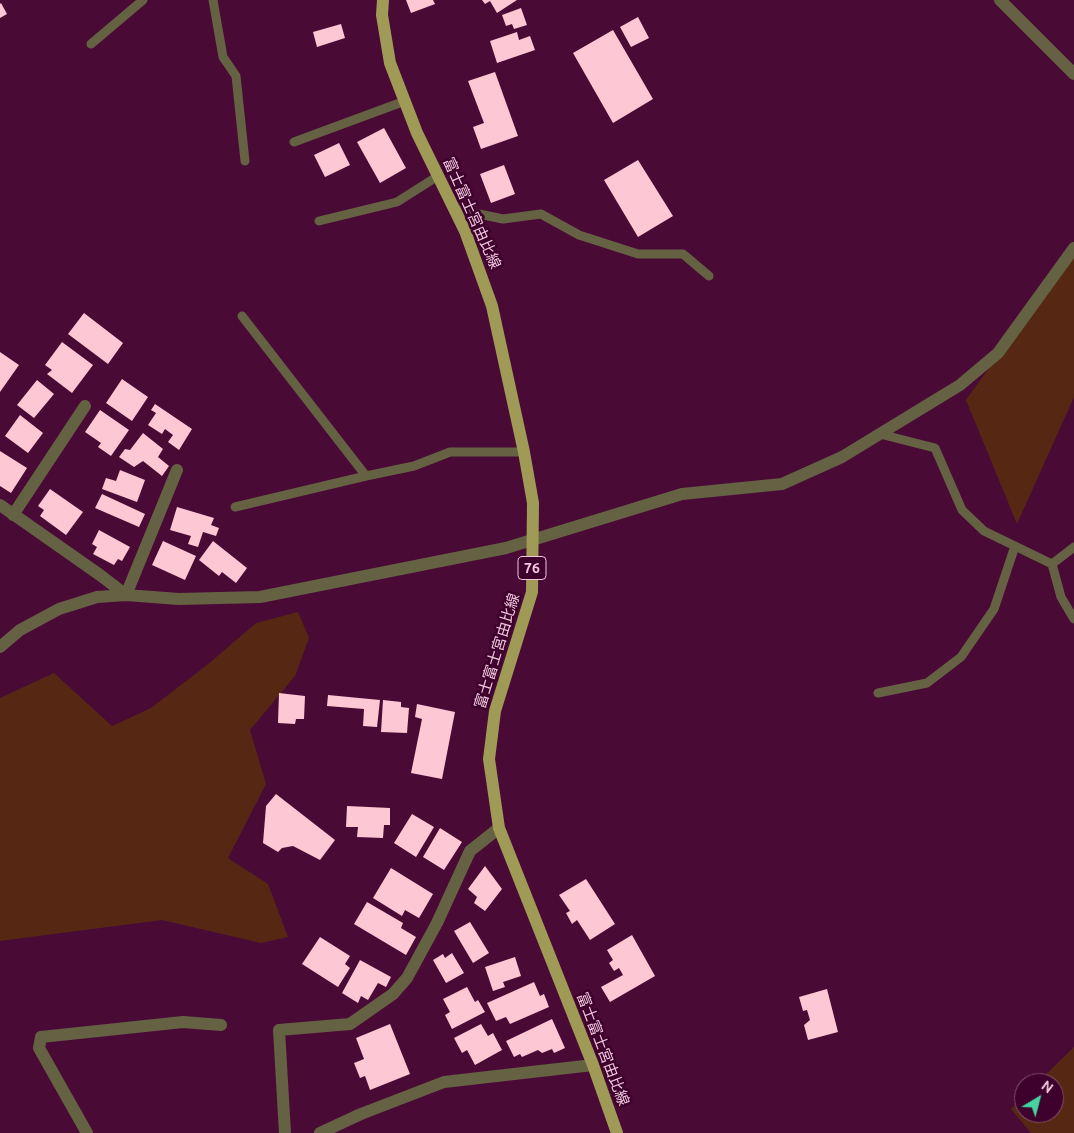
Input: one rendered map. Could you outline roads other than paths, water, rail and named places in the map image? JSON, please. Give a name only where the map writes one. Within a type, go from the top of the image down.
[{"type":"main road","name":"富士富士宮由比線","points":[[382,0],[382,15],[390,63],[417,134],[455,209],[478,261],[492,306],[524,452],[533,503],[532,592],[495,711],[489,759],[498,828],[593,1065],[618,1133]]},
{"type":"street","points":[[1000,0],[1074,74]]},
{"type":"street","points":[[0,647],[20,630],[59,609],[97,597],[126,595],[179,599],[260,597],[506,548],[682,494],[782,484],[842,456],[960,385],[998,353],[1074,248]]},
{"type":"street","points":[[13,515],[84,406]]},
{"type":"street","points":[[126,595],[177,470]]},
{"type":"street","points":[[0,505],[126,595]]},
{"type":"street","points":[[286,1133],[278,1030],[350,1024],[393,994],[407,978],[437,923],[470,851],[498,828]]},
{"type":"street","points":[[87,1133],[39,1048],[40,1037],[183,1022],[221,1025]]},
{"type":"street","points":[[320,1133],[361,1114],[444,1082],[593,1065]]},
{"type":"lane","points":[[91,44],[143,0]]},
{"type":"lane","points":[[213,0],[223,57],[236,76],[245,161]]},
{"type":"lane","points":[[294,142],[404,101]]},
{"type":"lane","points":[[319,221],[396,202],[438,176]]},
{"type":"lane","points":[[455,209],[503,219],[541,214],[579,235],[638,254],[683,254],[710,276]]},
{"type":"lane","points":[[242,316],[366,476]]},
{"type":"lane","points":[[880,434],[935,448],[962,510],[984,531],[1052,564],[1061,597],[1074,619]]},
{"type":"lane","points":[[235,507],[414,466],[450,452],[524,452]]},
{"type":"lane","points":[[878,692],[927,683],[961,657],[994,609],[1015,546]]},
{"type":"lane","points":[[1052,564],[1074,547]]}]
